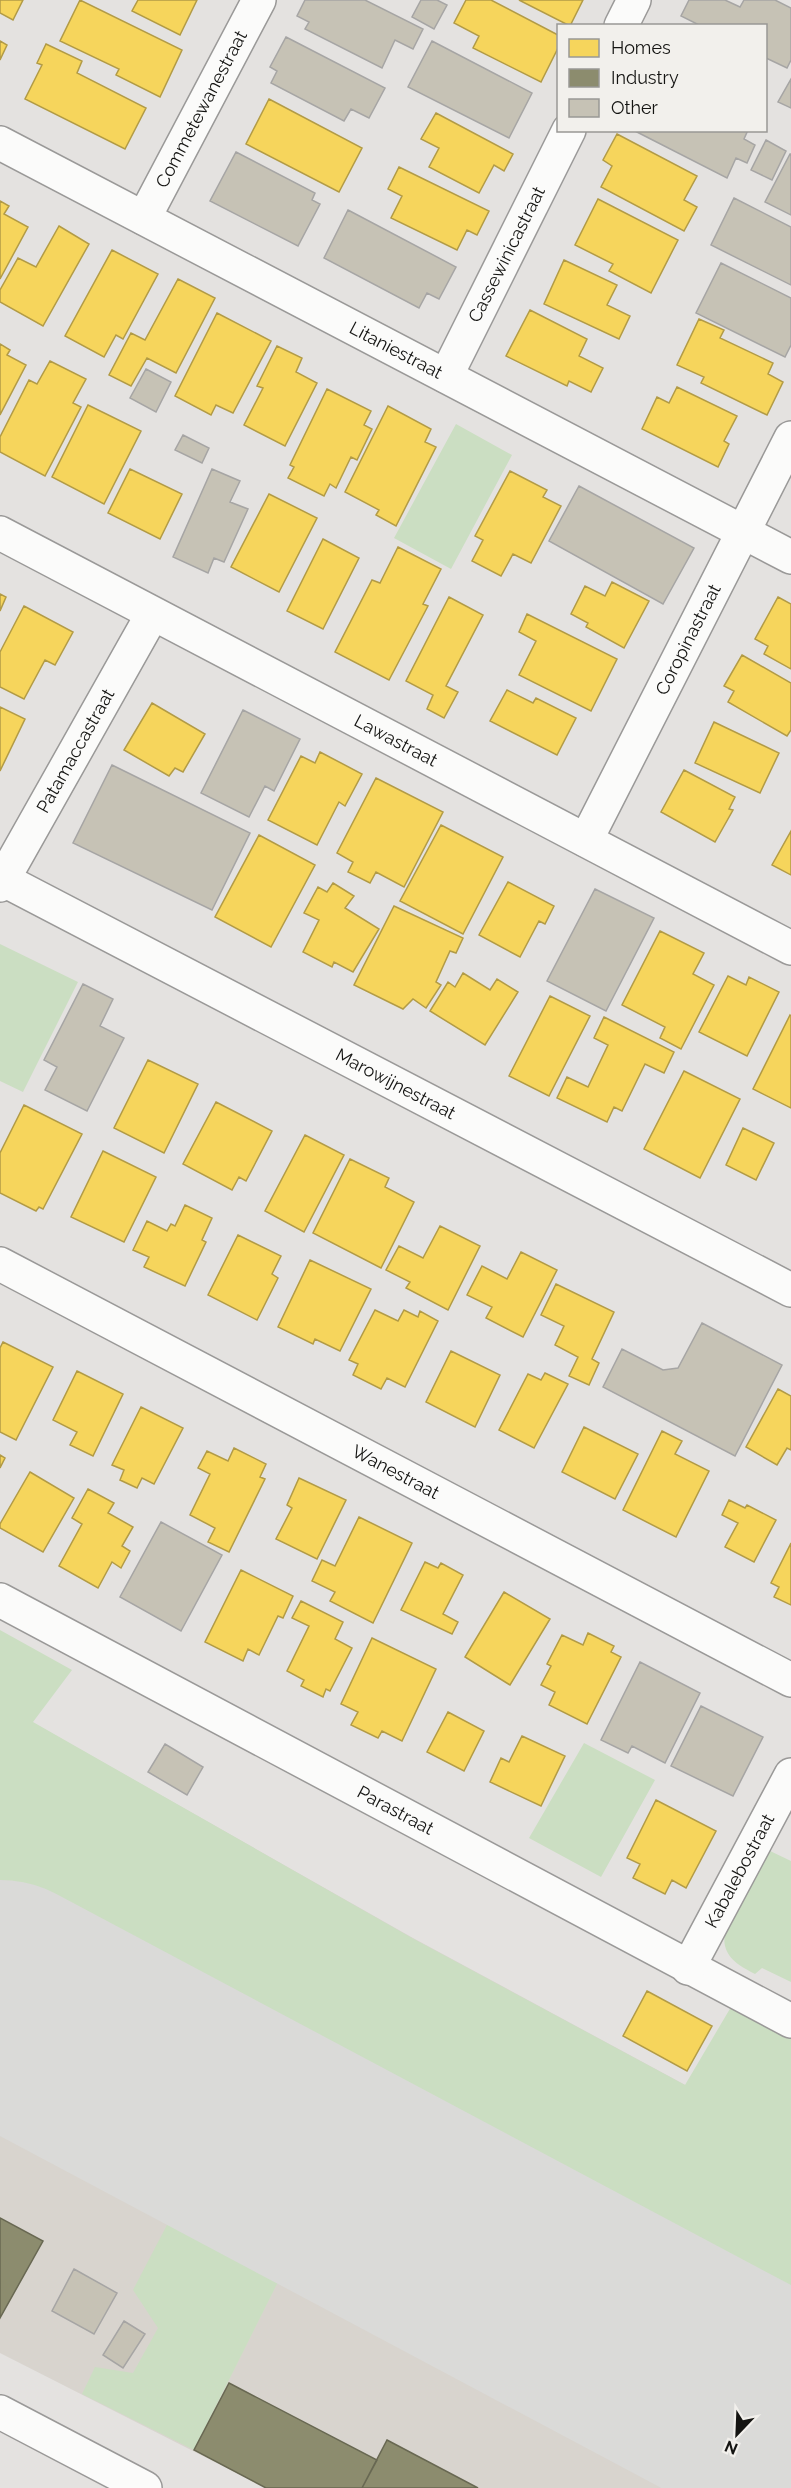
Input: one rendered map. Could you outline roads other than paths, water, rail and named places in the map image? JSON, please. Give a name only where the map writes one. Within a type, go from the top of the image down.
[{"type":"street","name":"Commetewanestraat","points":[[144,218],[259,0]]},
{"type":"street","points":[[622,24],[634,0]]},
{"type":"street","name":"Cassewinicastraat","points":[[446,376],[568,132]]},
{"type":"street","name":"Litaniestraat","points":[[0,143],[791,557]]},
{"type":"street","name":"Coropinastraat","points":[[586,840],[791,438]]},
{"type":"street","name":"Lawastraat","points":[[0,533],[152,615],[791,948]]},
{"type":"street","name":"Patamaccastraat","points":[[1,881],[152,615]]},
{"type":"street","name":"Marowijnestraat","points":[[1,881],[791,1290]]},
{"type":"street","name":"Wanestraat","points":[[0,1264],[791,1680]]},
{"type":"street","name":"Parastraat","points":[[0,1600],[791,2021]]},
{"type":"street","name":"Kabalebostraat","points":[[688,1968],[791,1775]]},
{"type":"street","points":[[0,2412],[144,2488]]}]
